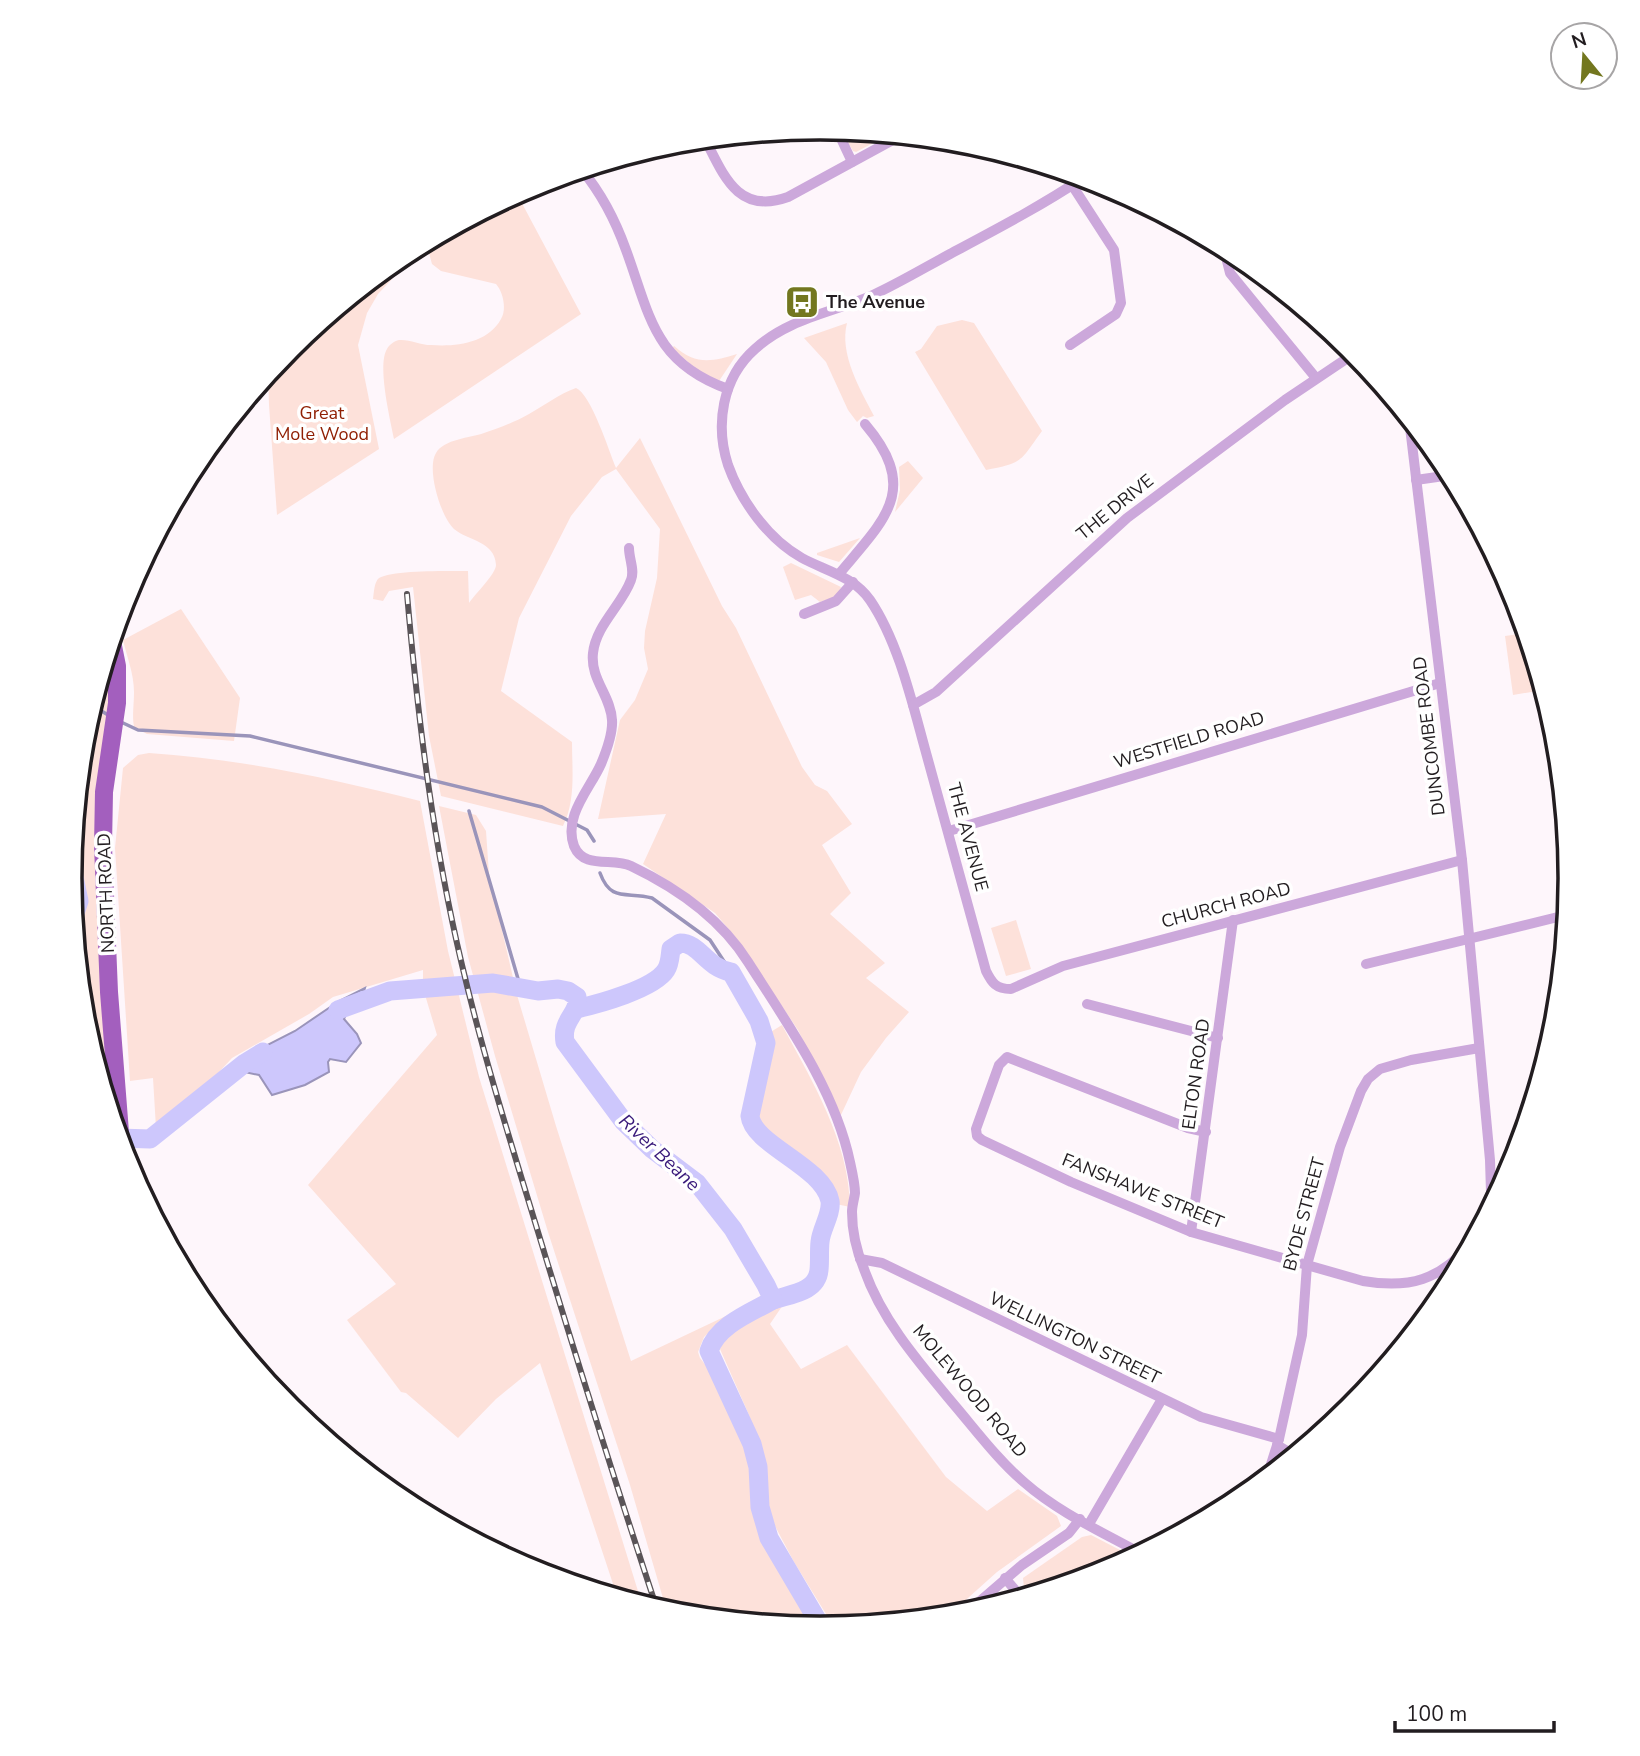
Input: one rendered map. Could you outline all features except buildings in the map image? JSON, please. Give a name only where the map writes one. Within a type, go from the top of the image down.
[{"type":"main road","name":"NORTH ROAD","points":[[116,659],[116,712],[104,792],[103,846],[109,992],[119,1110]]},
{"type":"street","points":[[842,141],[852,162]]},
{"type":"street","points":[[711,149],[731,186],[754,200],[771,201],[788,197],[886,144]]},
{"type":"street","points":[[587,178],[622,239],[644,307],[661,340],[691,372],[728,389]]},
{"type":"street","points":[[1070,345],[1116,314],[1121,303],[1115,254],[1072,185]]},
{"type":"street","name":"THE AVENUE","points":[[1002,989],[993,983],[986,971],[913,705],[876,609],[853,582],[802,558],[781,543],[757,517],[729,467],[723,441],[723,410],[728,389],[738,369],[748,356],[787,326],[887,288],[1072,185]]},
{"type":"street","points":[[1228,263],[1230,273],[1316,379]]},
{"type":"street","name":"THE DRIVE","points":[[913,705],[936,692],[1128,517],[1345,359]]},
{"type":"street","points":[[839,574],[883,521],[893,491],[893,469],[888,457],[864,424]]},
{"type":"street","name":"DUNCOMBE ROAD","points":[[1411,438],[1462,860],[1492,1183]]},
{"type":"street","points":[[1416,480],[1439,477]]},
{"type":"street","name":"MOLEWOOD ROAD","points":[[629,548],[632,577],[598,636],[593,655],[595,676],[611,714],[611,732],[602,763],[578,802],[572,833],[575,848],[579,855],[592,861],[629,864],[663,883],[718,924],[743,953],[800,1045],[832,1112],[849,1160],[855,1193],[852,1217],[860,1259],[873,1289],[897,1331],[920,1365],[979,1435],[1026,1484],[1084,1522],[1130,1547]]},
{"type":"street","points":[[804,614],[836,601],[853,582]]},
{"type":"street","name":"WESTFIELD ROAD","points":[[948,831],[1440,683]]},
{"type":"street","name":"CHURCH ROAD","points":[[1002,989],[1011,989],[1063,966],[1462,860]]},
{"type":"street","points":[[1366,964],[1556,917]]},
{"type":"street","name":"ELTON ROAD","points":[[1191,1232],[1233,920]]},
{"type":"street","points":[[1087,1004],[1218,1038]]},
{"type":"street","name":"BYDE STREET","points":[[1272,1460],[1302,1335],[1307,1265],[1340,1147],[1354,1107],[1368,1079],[1380,1069],[1396,1064],[1479,1048]]},
{"type":"street","name":"FANSHAWE STREET","points":[[1206,1132],[1188,1128],[1004,1057],[977,1122],[976,1131],[982,1140],[1071,1182],[1191,1232],[1363,1281],[1402,1284],[1435,1275],[1446,1267]]},
{"type":"street","name":"WELLINGTON STREET","points":[[860,1259],[882,1263],[1201,1417],[1278,1442],[1286,1449]]},
{"type":"street","points":[[983,1597],[1005,1578],[1084,1522],[1162,1399]]},
{"type":"street","points":[[1005,1578],[1015,1590]]},
{"type":"green space","points":[[847,141],[874,143],[856,152]]},
{"type":"green space","name":"Great Mole Wood","points":[[522,203],[581,314],[394,439],[383,367],[389,346],[399,340],[427,345],[470,342],[495,327],[504,310],[502,296],[496,284],[441,271],[432,264],[429,253]]},
{"type":"green space","name":"Great Mole Wood","points":[[393,277],[378,294],[367,313],[358,345],[379,449],[277,515],[268,388],[298,356],[334,323]]},
{"type":"green space","points":[[962,320],[974,323],[1042,431],[1025,455],[1008,465],[986,470],[915,352],[921,349],[937,326]]},
{"type":"green space","points":[[847,323],[845,335],[848,359],[874,416],[863,416],[857,422],[848,410],[826,362],[804,338]]},
{"type":"green space","points":[[674,346],[689,356],[704,360],[737,354],[719,381],[704,376],[672,348]]},
{"type":"green space","points":[[576,388],[582,392],[593,411],[616,468],[640,438],[722,606],[736,628],[802,767],[815,785],[827,791],[852,824],[822,845],[851,893],[830,914],[885,963],[866,978],[909,1012],[861,1072],[840,1117],[798,1030],[737,939],[715,913],[643,864],[666,814],[598,819],[620,720],[635,700],[648,669],[644,648],[645,631],[657,578],[660,529],[616,469],[602,477],[571,516],[519,618],[501,691],[572,742],[572,795],[563,826],[441,796],[429,736],[413,587],[389,591],[383,601],[373,599],[375,585],[379,578],[386,575],[468,571],[469,603],[493,573],[496,565],[486,546],[454,529],[444,514],[434,481],[433,460],[436,453],[451,442],[518,420]]},
{"type":"green space","points":[[908,461],[923,478],[895,512],[900,490],[899,467]]},
{"type":"green space","points":[[860,538],[839,562],[817,555],[817,553]]},
{"type":"green space","points":[[791,563],[841,587],[838,596],[820,602],[811,595],[795,600],[783,567]]},
{"type":"green space","points":[[181,609],[240,698],[234,741],[147,734],[134,727],[134,685],[123,640]]},
{"type":"green space","points":[[1516,634],[1534,691],[1513,695],[1505,636]]},
{"type":"green space","points":[[110,677],[113,696],[100,791],[113,1087],[96,1022],[84,926],[82,878],[89,782],[96,734]]},
{"type":"green space","points":[[149,753],[218,760],[285,771],[420,801],[448,951],[479,1077],[639,1593],[614,1586],[540,1363],[496,1399],[458,1438],[406,1393],[401,1392],[347,1320],[396,1284],[308,1185],[437,1035],[423,988],[423,970],[333,997],[309,1014],[232,1058],[156,1128],[153,1078],[130,1081],[115,848],[123,768],[138,755]]},
{"type":"green space","points":[[439,806],[476,815],[486,831],[489,874],[517,995],[631,1361],[728,1315],[704,1337],[698,1352],[715,1377],[748,1450],[753,1509],[764,1543],[809,1616],[724,1609],[663,1599],[630,1485],[548,1232],[468,957]]},
{"type":"green space","points":[[1016,920],[1031,969],[1006,976],[991,928]]},
{"type":"green space","points":[[782,1025],[836,1135],[848,1183],[850,1207],[836,1204],[833,1193],[816,1171],[759,1126],[756,1120],[771,1046],[769,1033]]},
{"type":"green space","points":[[785,1302],[770,1324],[801,1369],[847,1345],[946,1477],[987,1511],[1018,1489],[1057,1516],[1061,1526],[997,1572],[963,1602],[868,1614],[827,1616],[765,1507],[762,1457],[749,1415],[720,1349],[730,1334],[758,1315]]},
{"type":"green space","points":[[1091,1535],[1121,1551],[1024,1587],[1023,1578],[1082,1537]]},
{"type":"shaded area","points":[[365,988],[360,1005],[348,1010],[344,1019],[361,1043],[346,1062],[330,1059],[329,1072],[305,1085],[272,1095],[259,1075],[244,1072],[240,1059],[295,1031],[339,1001]]},
{"type":"waterway","points":[[101,711],[108,715]]},
{"type":"waterway","points":[[121,722],[138,730],[250,736],[542,807],[587,830],[594,841]]},
{"type":"waterway","points":[[469,811],[521,989]]},
{"type":"waterway","points":[[600,873],[609,889],[621,894],[652,898],[710,940],[731,972]]},
{"type":"waterway","points":[[576,1009],[625,995],[660,977],[669,963],[671,949],[680,943],[693,947],[715,965],[731,972],[759,1021],[766,1043],[750,1116],[754,1127],[815,1177],[825,1188],[830,1201],[821,1237],[819,1270],[814,1283],[802,1291],[773,1300]]},
{"type":"waterway","name":"River Beane","points":[[338,1010],[390,991],[493,983],[538,991],[558,989],[577,997],[577,1003],[565,1028],[565,1042],[624,1122],[652,1149],[697,1183],[733,1229],[773,1300],[727,1327],[719,1334],[709,1351],[752,1444],[758,1467],[760,1507],[769,1538],[815,1616]]},
{"type":"waterway","name":"River Beane","points":[[130,1138],[150,1139],[245,1063],[263,1052]]},
{"type":"railway","points":[[407,594],[416,688],[435,827],[471,1002],[501,1111],[653,1597]]},
{"type":"place","name":"The Avenue","points":[[802,302]]}]
